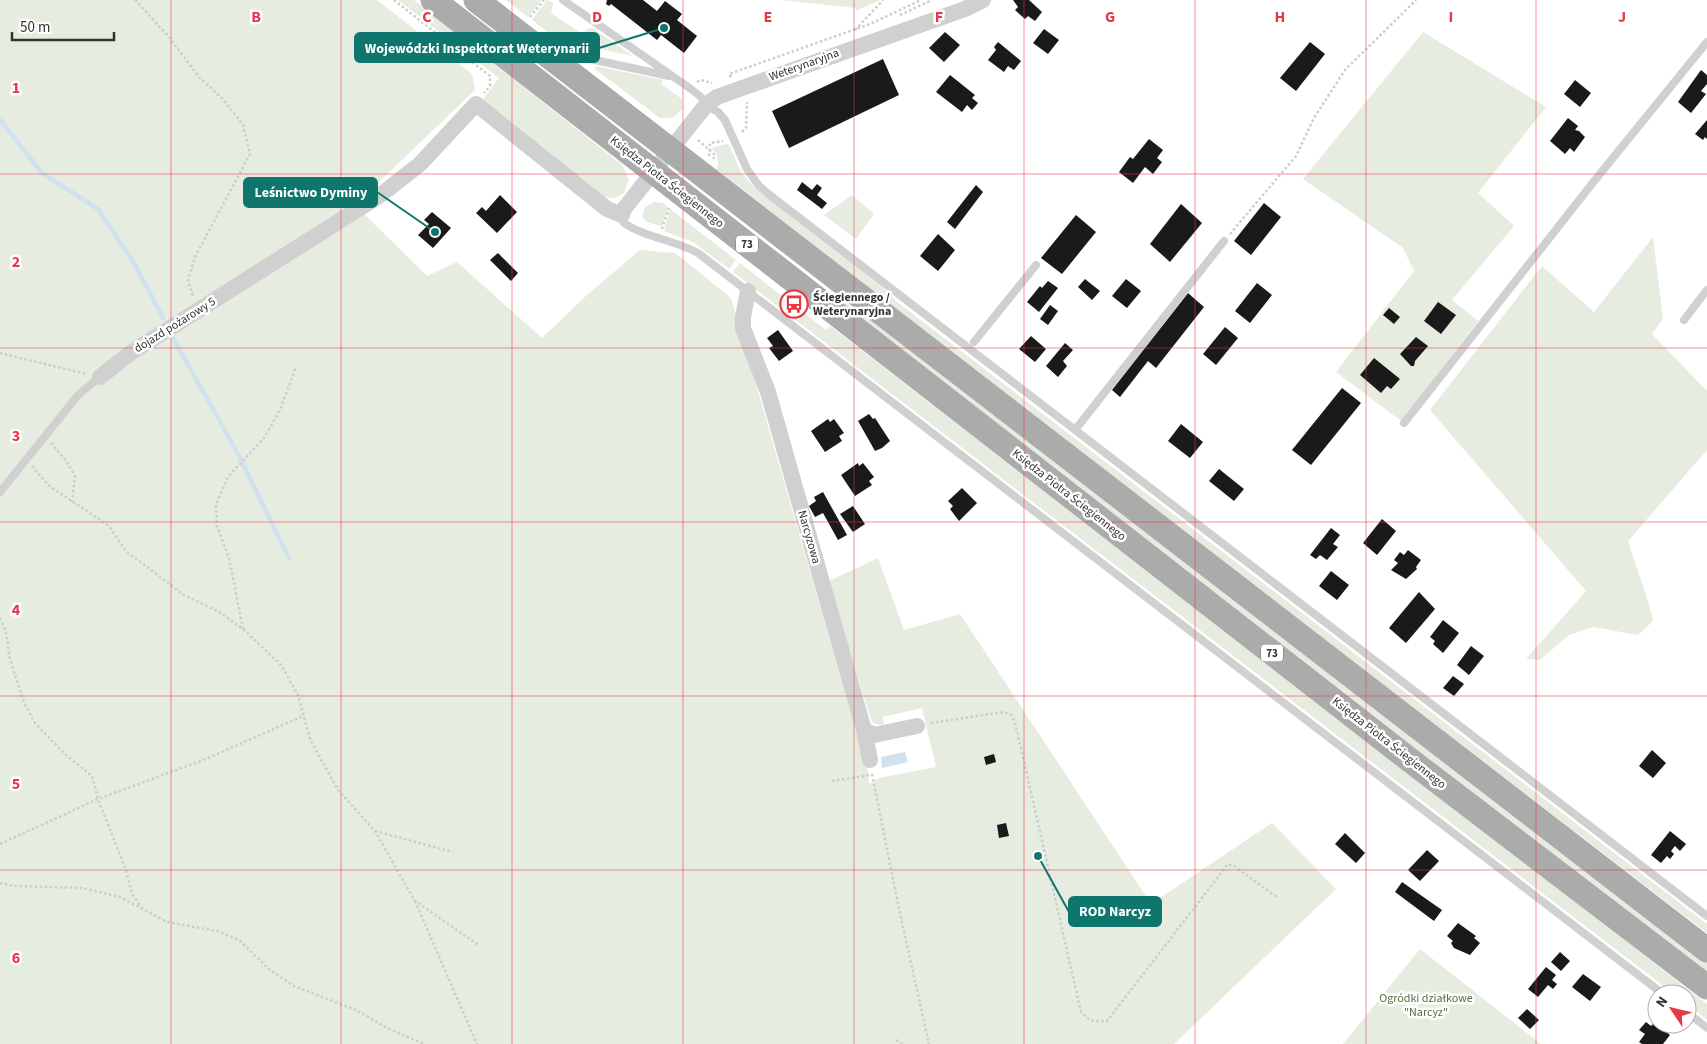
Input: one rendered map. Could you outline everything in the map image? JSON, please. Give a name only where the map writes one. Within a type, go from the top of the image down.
[{"type":"main road","name":"Księdza Piotra Ściegiennego","points":[[433,0],[1415,764],[1707,987]]},
{"type":"main road","name":"73","points":[[476,0],[669,151],[1707,950]]},
{"type":"street","name":"Weterynaryjna","points":[[622,216],[624,209],[669,151],[706,105],[717,97],[965,9],[983,0]]},
{"type":"street","name":"dojazd pożarowy 5","points":[[100,377],[130,354],[382,194],[420,164],[476,104]]},
{"type":"street","points":[[476,104],[607,209],[622,216]]},
{"type":"street","name":"Narcyzowa","points":[[748,291],[743,328],[768,392],[864,730],[871,768]]},
{"type":"street","points":[[864,730],[874,735],[922,725]]},
{"type":"lane","points":[[563,0],[674,77],[701,97],[706,105],[718,112],[725,120],[747,169],[760,186],[1707,916]]},
{"type":"lane","points":[[1404,423],[1595,180],[1707,42]]},
{"type":"lane","points":[[537,48],[674,77]]},
{"type":"lane","points":[[622,216],[624,223],[635,229],[682,243],[698,252],[1650,984]]},
{"type":"lane","points":[[1075,430],[1224,241]]},
{"type":"lane","points":[[974,342],[1036,265]]},
{"type":"lane","points":[[1684,320],[1707,290]]},
{"type":"lane","name":"dojazd pożarowy 5","points":[[0,492],[79,394],[100,377]]},
{"type":"lane","points":[[1697,1020],[1707,1028]]},
{"type":"path","points":[[135,0],[170,37],[200,78],[222,98],[243,125],[250,154],[195,257],[188,281],[197,311]]},
{"type":"path","points":[[394,0],[490,76],[490,86],[476,104]]},
{"type":"path","points":[[528,20],[544,0]]},
{"type":"path","points":[[855,30],[883,0]]},
{"type":"path","points":[[733,82],[729,74],[855,30],[921,0]]},
{"type":"path","points":[[1224,241],[1296,156],[1314,118],[1345,70],[1416,0]]},
{"type":"path","points":[[741,133],[746,128],[747,101]]},
{"type":"path","points":[[698,136],[698,140],[715,155]]},
{"type":"path","points":[[708,149],[710,143],[727,140]]},
{"type":"path","points":[[664,201],[676,210]]},
{"type":"path","points":[[662,230],[670,206]]},
{"type":"path","points":[[0,353],[100,377]]},
{"type":"path","points":[[244,630],[240,622],[229,558],[217,526],[216,504],[228,477],[264,438],[280,410],[296,367]]},
{"type":"path","points":[[45,436],[67,462],[75,476],[72,502]]},
{"type":"path","points":[[26,459],[48,485],[109,526],[126,551],[184,595],[221,613],[244,630],[281,666],[298,695],[302,716],[310,739],[338,790],[375,831],[414,900],[477,1044]]},
{"type":"path","points":[[0,618],[6,632],[10,658],[24,703],[35,723],[66,755],[92,776],[98,799],[119,847],[132,894],[142,908]]},
{"type":"path","points":[[922,725],[1002,712],[1011,715],[1015,722],[1081,1012],[1087,1018],[1096,1022],[1107,1021],[1228,864],[1234,866],[1278,898]]},
{"type":"path","points":[[0,844],[98,799],[206,759],[302,716]]},
{"type":"path","points":[[832,781],[871,768],[898,909],[929,1044]]},
{"type":"path","points":[[375,831],[454,852]]},
{"type":"path","points":[[0,882],[14,886],[83,888],[120,898],[166,922],[217,931],[239,940],[270,970],[294,986],[356,1010],[387,1028],[424,1044]]},
{"type":"path","points":[[414,900],[480,946]]},
{"type":"path","points":[[896,1040],[902,1044]]},
{"type":"green space","points":[[0,0],[377,0],[472,74],[475,90],[355,205],[427,276],[457,262],[542,338],[588,294],[640,250],[675,253],[731,298],[868,772],[869,784],[879,778],[936,767],[922,708],[883,717],[884,724],[878,725],[872,722],[827,582],[878,558],[904,630],[960,614],[1151,904],[1272,823],[1336,889],[1174,1044],[0,1044]]},
{"type":"green space","points":[[398,0],[414,0],[622,165],[629,179],[624,193],[615,198],[603,197],[483,99],[499,78]]},
{"type":"green space","points":[[506,0],[542,0],[528,17]]},
{"type":"green space","points":[[547,0],[553,3],[551,13],[582,34],[587,29],[592,28],[633,56],[558,40],[532,20]]},
{"type":"green space","points":[[780,0],[880,0],[856,11],[856,8]]},
{"type":"green space","points":[[1423,32],[1546,107],[1478,193],[1514,226],[1452,300],[1478,321],[1401,421],[1336,372],[1414,271],[1403,248],[1303,179]]},
{"type":"green space","points":[[596,66],[663,80],[661,84],[682,99],[683,109],[672,118],[660,118],[595,69]]},
{"type":"green space","points":[[729,145],[741,172],[756,189],[880,285],[896,301],[1707,924],[1707,933],[884,301],[716,169],[718,165],[717,154],[711,148]]},
{"type":"green space","points":[[852,195],[874,214],[856,239],[824,215]]},
{"type":"green space","points":[[654,202],[663,203],[668,207],[662,226],[646,222],[642,216],[645,207]]},
{"type":"green space","points":[[670,209],[736,260],[729,269],[693,242],[664,231]]},
{"type":"green space","points":[[1653,237],[1663,319],[1652,334],[1707,391],[1707,450],[1628,541],[1653,621],[1638,635],[1593,627],[1569,635],[1540,660],[1526,659],[1586,591],[1430,410],[1542,266],[1594,312]]},
{"type":"green space","points":[[740,263],[826,330],[830,326],[1681,984],[1661,984],[733,272]]},
{"type":"green space","points":[[826,290],[877,323],[1707,959],[1707,977]]},
{"type":"green space","name":"Ogródki działkowe \"Narcyz\"","points":[[1420,949],[1541,1044],[1343,1044]]},
{"type":"green space","points":[[1697,996],[1707,1004],[1707,1020],[1697,1012]]},
{"type":"water","points":[[905,752],[908,762],[882,768],[881,757]]},
{"type":"building","points":[[607,0],[643,0],[657,11],[665,1],[682,14],[677,20],[697,36],[684,53],[661,35],[657,40],[611,4],[609,6],[606,4]]},
{"type":"building","points":[[1013,0],[1029,0],[1042,12],[1035,21],[1028,16],[1025,19],[1015,10],[1018,7]]},
{"type":"building","points":[[1044,29],[1059,40],[1048,54],[1033,43]]},
{"type":"building","points":[[945,32],[960,45],[944,62],[929,48]]},
{"type":"building","points":[[998,42],[1021,61],[1014,70],[1008,66],[1004,72],[988,60],[996,50],[994,47]]},
{"type":"building","points":[[1310,42],[1325,54],[1296,91],[1280,78]]},
{"type":"building","points":[[883,59],[899,95],[789,148],[772,111]]},
{"type":"building","points":[[1701,70],[1707,75],[1707,84],[1701,91],[1706,94],[1691,113],[1678,102]]},
{"type":"building","points":[[950,75],[975,95],[972,98],[978,103],[972,110],[967,105],[962,112],[936,92]]},
{"type":"building","points":[[1575,80],[1591,93],[1580,107],[1564,94]]},
{"type":"building","points":[[1568,118],[1578,126],[1575,130],[1585,137],[1574,152],[1570,148],[1565,154],[1550,141]]},
{"type":"building","points":[[1707,120],[1707,139],[1705,137],[1703,140],[1695,134]]},
{"type":"building","points":[[1149,139],[1163,150],[1157,158],[1162,162],[1153,174],[1145,167],[1133,183],[1119,172],[1130,157],[1133,159]]},
{"type":"building","points":[[802,182],[812,190],[817,184],[822,188],[817,195],[827,203],[822,209],[797,190]]},
{"type":"building","points":[[976,185],[983,192],[955,229],[947,222]]},
{"type":"building","points":[[500,195],[517,212],[497,233],[476,213],[482,207],[486,211]]},
{"type":"building","points":[[1264,203],[1281,217],[1251,255],[1234,241]]},
{"type":"building","points":[[1181,204],[1202,223],[1170,262],[1150,244]]},
{"type":"building","points":[[432,212],[451,228],[433,248],[418,235],[429,224],[424,220]]},
{"type":"building","points":[[1076,215],[1096,232],[1062,274],[1041,258]]},
{"type":"building","points":[[938,234],[955,250],[938,271],[920,256]]},
{"type":"building","points":[[498,253],[518,273],[511,281],[490,260]]},
{"type":"building","points":[[1085,279],[1100,291],[1092,300],[1078,287]]},
{"type":"building","points":[[1126,279],[1141,291],[1127,308],[1112,296]]},
{"type":"building","points":[[1048,281],[1058,288],[1039,312],[1027,302],[1040,286],[1042,288]]},
{"type":"building","points":[[1257,283],[1272,295],[1250,323],[1235,311]]},
{"type":"building","points":[[1188,293],[1204,307],[1156,368],[1148,361],[1120,397],[1112,390]]},
{"type":"building","points":[[1438,302],[1456,315],[1441,334],[1424,321]]},
{"type":"building","points":[[1050,305],[1058,311],[1048,325],[1040,319]]},
{"type":"building","points":[[1389,308],[1400,317],[1394,324],[1383,315]]},
{"type":"building","points":[[1225,327],[1238,338],[1216,365],[1203,354]]},
{"type":"building","points":[[778,330],[793,351],[779,361],[769,348],[773,346],[767,338]]},
{"type":"building","points":[[1031,336],[1046,349],[1035,362],[1019,349]]},
{"type":"building","points":[[1416,337],[1428,346],[1415,361],[1414,366],[1411,366],[1400,354]]},
{"type":"building","points":[[1065,343],[1073,350],[1063,361],[1067,366],[1058,377],[1046,366]]},
{"type":"building","points":[[1374,358],[1400,379],[1391,389],[1387,386],[1381,393],[1360,375]]},
{"type":"building","points":[[1342,388],[1361,403],[1311,465],[1292,450]]},
{"type":"building","points":[[869,414],[873,419],[875,418],[890,441],[875,451],[858,421]]},
{"type":"building","points":[[828,419],[830,422],[834,419],[844,433],[839,436],[842,441],[825,452],[811,431]]},
{"type":"building","points":[[1181,424],[1203,442],[1190,458],[1168,441]]},
{"type":"building","points":[[858,463],[859,466],[863,463],[874,477],[869,481],[872,485],[855,496],[841,475]]},
{"type":"building","points":[[1219,469],[1244,489],[1234,501],[1209,481]]},
{"type":"building","points":[[962,488],[977,503],[959,521],[950,509],[953,506],[948,501]]},
{"type":"building","points":[[823,492],[847,535],[838,540],[823,513],[815,517],[809,506],[816,501],[814,497]]},
{"type":"building","points":[[853,506],[865,524],[853,532],[840,514]]},
{"type":"building","points":[[1382,519],[1396,531],[1377,555],[1363,543]]},
{"type":"building","points":[[1331,528],[1340,535],[1333,544],[1338,547],[1327,560],[1320,555],[1316,559],[1310,555]]},
{"type":"building","points":[[1408,550],[1421,560],[1416,567],[1417,569],[1406,579],[1391,570],[1398,563],[1394,560],[1400,552],[1404,555]]},
{"type":"building","points":[[1331,571],[1349,585],[1337,600],[1319,586]]},
{"type":"building","points":[[1419,592],[1435,609],[1406,643],[1389,628]]},
{"type":"building","points":[[1443,620],[1459,633],[1443,653],[1433,644],[1435,641],[1430,637]]},
{"type":"building","points":[[1471,646],[1484,656],[1469,675],[1457,665]]},
{"type":"building","points":[[1453,676],[1464,684],[1454,696],[1443,688]]},
{"type":"building","points":[[1652,750],[1666,763],[1653,778],[1639,766]]},
{"type":"building","points":[[994,754],[996,762],[986,765],[984,757]]},
{"type":"building","points":[[1006,823],[1009,836],[999,838],[997,825]]},
{"type":"building","points":[[1670,831],[1686,844],[1680,851],[1675,846],[1671,851],[1674,854],[1670,859],[1667,856],[1661,863],[1651,855]]},
{"type":"building","points":[[1345,833],[1365,853],[1356,863],[1335,844]]},
{"type":"building","points":[[1427,850],[1439,861],[1420,881],[1408,870]]},
{"type":"building","points":[[1402,882],[1442,910],[1434,921],[1395,892]]},
{"type":"building","points":[[1458,923],[1476,936],[1474,938],[1480,943],[1470,955],[1454,948],[1451,943],[1453,941],[1447,936]]},
{"type":"building","points":[[1560,952],[1570,961],[1561,971],[1551,962]]},
{"type":"building","points":[[1546,967],[1556,975],[1552,980],[1557,984],[1553,989],[1548,985],[1538,997],[1528,989]]},
{"type":"building","points":[[1583,974],[1601,987],[1590,1001],[1572,987]]},
{"type":"building","points":[[1527,1009],[1539,1020],[1530,1029],[1518,1018]]},
{"type":"building","points":[[1646,1022],[1647,1034],[1670,1035],[1663,1044],[1642,1044],[1639,1042],[1645,1034],[1639,1030]]},
{"type":"waterway","points":[[0,120],[42,173],[98,209],[134,263],[163,318]]},
{"type":"waterway","points":[[173,338],[237,452],[289,558]]},
{"type":"place","name":"Wojewódzki Inspektorat Weterynarii","points":[[664,28]]},
{"type":"place","name":"Leśnictwo Dyminy","points":[[435,232]]},
{"type":"place","name":"Ściegiennego / Weterynaryjna","points":[[794,304]]},
{"type":"place","name":"ROD Narcyz","points":[[1038,856]]}]
